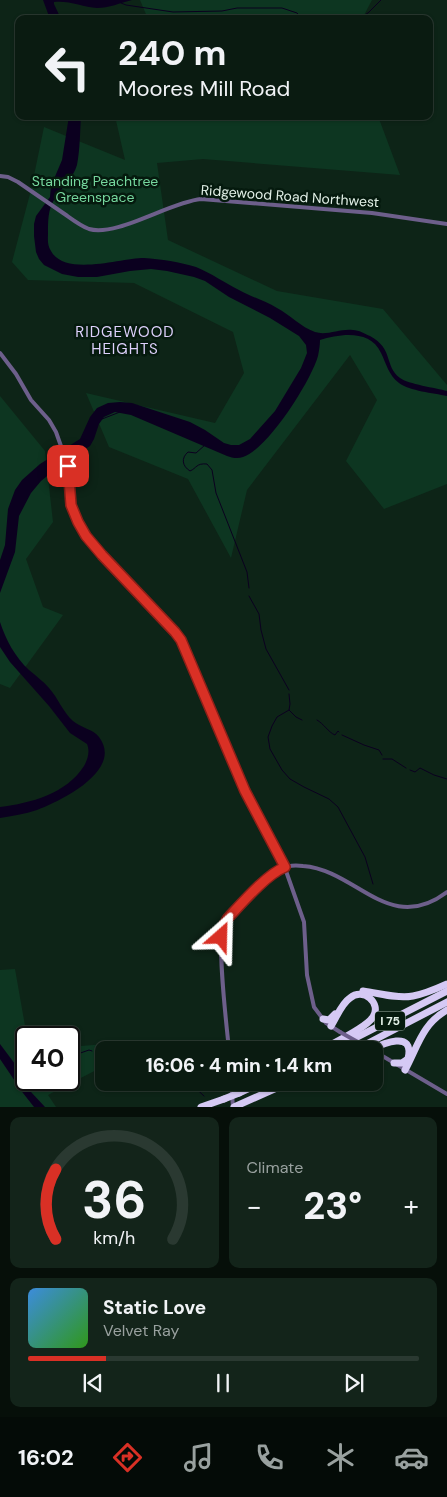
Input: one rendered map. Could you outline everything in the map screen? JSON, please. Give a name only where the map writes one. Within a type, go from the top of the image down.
[{"type":"highway","points":[[340,1032],[336,1024],[336,1016],[344,999],[354,992],[364,991],[406,997],[420,995],[447,984]]},
{"type":"highway","name":"I 75","points":[[350,1041],[447,991]]},
{"type":"highway","points":[[330,1026],[344,1004],[354,996],[365,995],[375,1005],[374,1014],[370,1021],[336,1041]]},
{"type":"highway","name":"I 75","points":[[372,1041],[447,1002]]},
{"type":"highway","points":[[404,1069],[427,1026],[435,1017],[447,1010]]},
{"type":"highway","points":[[323,1019],[330,1019],[336,1016]]},
{"type":"highway","points":[[383,1045],[390,1041],[400,1041],[408,1047],[408,1059],[404,1069]]},
{"type":"highway","points":[[394,1063],[402,1063],[408,1059]]},
{"type":"highway","points":[[201,1107],[243,1091]]},
{"type":"highway","points":[[236,1106],[270,1091]]},
{"type":"street","name":"Ridgewood Road Northwest","points":[[0,176],[14,180],[83,226],[98,230],[117,227],[175,206],[201,199],[372,213],[447,224]]},
{"type":"street","points":[[0,352],[12,367],[32,400],[53,426],[68,466],[71,505],[78,522],[98,552],[181,640],[245,791],[285,867],[304,922],[307,975],[312,1002],[330,1026],[356,1041]]},
{"type":"street","points":[[228,1041],[221,948],[222,930],[228,918],[235,910],[277,870],[285,867],[302,866],[318,868],[387,904],[396,906],[422,905],[437,899],[447,892]]},
{"type":"street","points":[[383,1057],[447,1094]]},
{"type":"street","points":[[233,1091],[236,1106]]},
{"type":"green space","points":[[140,0],[372,0],[364,15],[146,15]]},
{"type":"green space","name":"Standing Peachtree Greenspace","points":[[116,120],[379,120],[400,175],[203,159],[157,163],[168,240],[277,291],[383,309],[447,385],[447,484],[384,509],[346,461],[377,400],[350,355],[247,490],[231,558],[188,479],[109,447],[86,393],[215,423],[244,373],[233,332],[134,283],[28,280],[12,262],[31,190],[44,127],[125,160]]},
{"type":"green space","points":[[0,396],[45,451],[53,522],[26,559],[43,607],[63,615],[10,688],[0,684]]},
{"type":"green space","points":[[15,969],[25,1026],[15,1026],[15,1091],[56,1091],[48,1095],[56,1107],[0,1107],[0,970]]},
{"type":"green space","points":[[95,1045],[95,1071],[80,1078],[80,1046]]},
{"type":"shaded area","points":[[43,0],[132,0],[97,8],[65,2],[54,2],[59,15],[49,15]]},
{"type":"shaded area","points":[[68,120],[81,120],[77,165],[73,175],[57,196],[49,211],[49,246],[58,259],[81,265],[144,258],[196,267],[282,311],[315,332],[353,330],[370,336],[383,346],[392,368],[400,378],[415,384],[447,391],[447,396],[404,386],[390,373],[376,345],[362,337],[345,335],[320,340],[318,356],[314,367],[298,397],[276,428],[253,451],[243,457],[229,457],[131,415],[115,412],[104,417],[90,446],[63,463],[41,481],[31,493],[19,516],[15,552],[0,593],[0,560],[5,545],[8,509],[15,490],[22,480],[40,464],[80,439],[90,417],[97,408],[108,403],[132,403],[190,422],[224,443],[239,445],[250,439],[275,411],[301,368],[307,353],[306,345],[299,336],[270,318],[229,297],[205,281],[194,277],[151,269],[97,277],[78,277],[62,274],[44,265],[36,252],[34,224],[36,216],[50,197],[51,186],[62,160]]},
{"type":"shaded area","points":[[0,622],[8,642],[19,660],[49,688],[73,721],[99,737],[104,749],[103,761],[97,772],[74,792],[37,810],[0,818],[0,807],[24,803],[47,796],[68,784],[84,766],[88,747],[87,744],[70,733],[10,662],[0,647]]},
{"type":"shaded area","points":[[0,1044],[15,1064],[15,1081],[0,1059]]},
{"type":"shaded area","points":[[22,1091],[30,1091],[45,1107],[34,1107]]},
{"type":"waterway","points":[[365,15],[381,0]]},
{"type":"waterway","points":[[121,3],[173,12],[222,11],[237,8],[282,8],[299,15]]},
{"type":"waterway","points":[[102,419],[120,412]]},
{"type":"waterway","points":[[205,445],[196,453],[188,452],[183,459],[184,464],[190,471],[203,464],[207,464],[212,470],[216,493],[247,572],[249,588]]},
{"type":"waterway","points":[[249,596],[259,614],[266,649],[289,690]]},
{"type":"waterway","points":[[289,694],[289,710],[302,720]]},
{"type":"waterway","points":[[289,710],[277,717],[272,726],[268,737],[270,749],[282,770],[290,779],[329,799],[338,807],[365,857],[373,884]]},
{"type":"waterway","points":[[317,720],[333,734],[335,735],[339,732]]},
{"type":"waterway","points":[[342,735],[379,750],[382,755]]},
{"type":"waterway","points":[[383,759],[392,759],[406,768]]},
{"type":"waterway","points":[[410,770],[415,772],[420,768],[447,779]]},
{"type":"waterway","points":[[80,1053],[89,1050],[92,1051]]},
{"type":"waterway","points":[[199,1091],[204,1096]]},
{"type":"district","name":"RIDGEWOOD HEIGHTS","points":[[125,340]]},
{"type":"route","points":[[68,466],[71,505],[78,522],[95,548],[181,640],[245,791],[285,867],[277,870],[235,910],[224,925],[221,937]]}]
